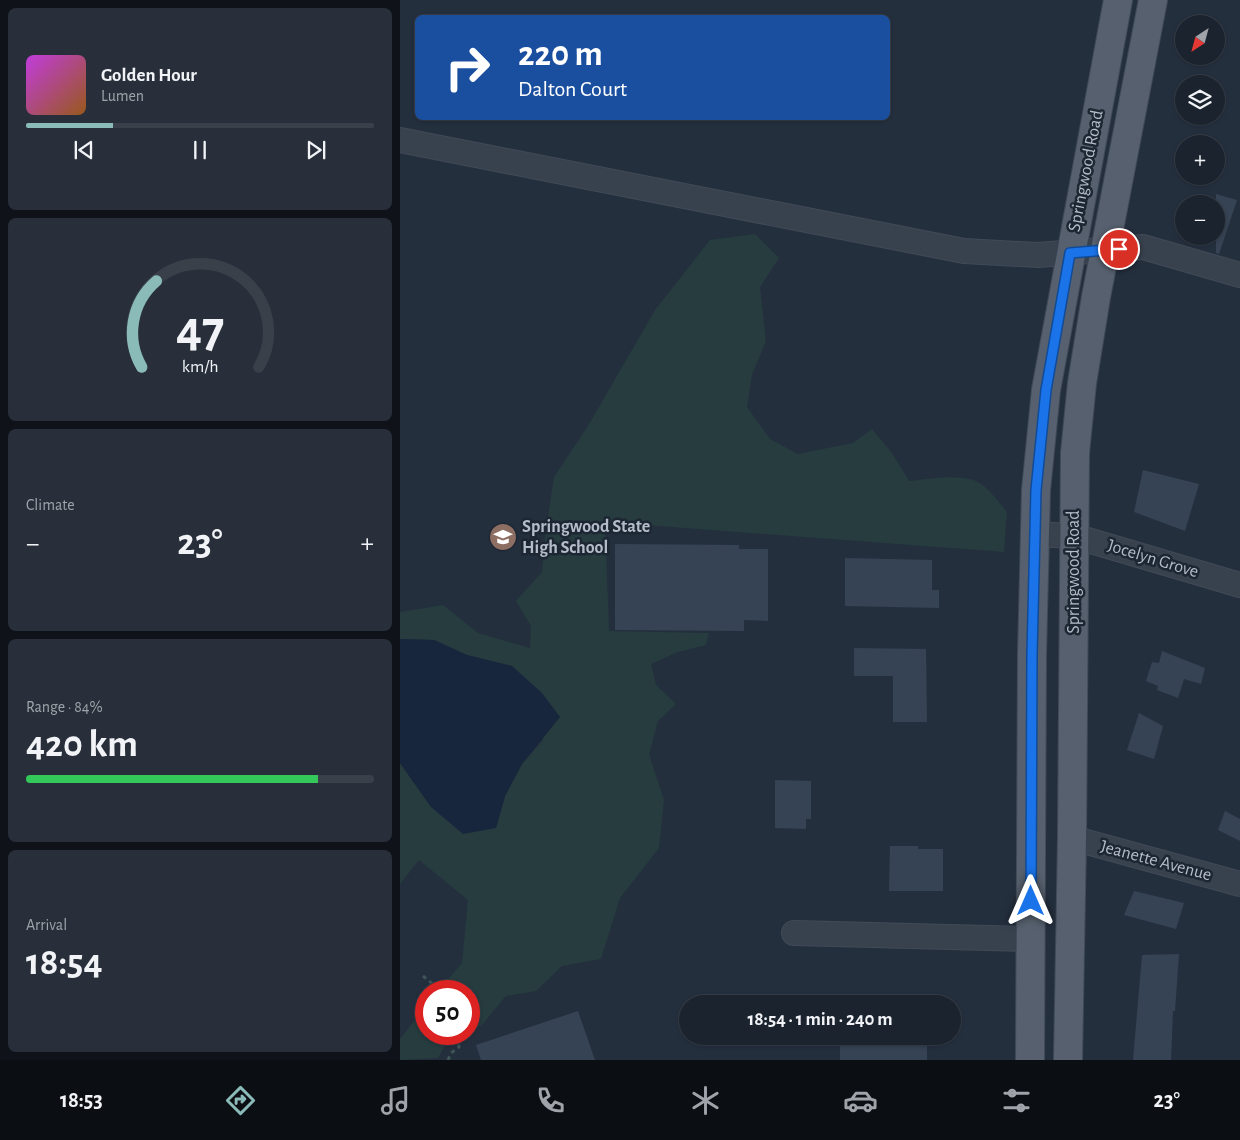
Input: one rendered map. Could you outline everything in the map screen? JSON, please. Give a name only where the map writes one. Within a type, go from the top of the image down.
[{"type":"main road","name":"Springwood Road","points":[[1030,1060],[1032,665],[1036,490],[1046,390],[1118,0]]},
{"type":"main road","name":"Springwood Road","points":[[1068,1060],[1075,453],[1082,383],[1153,0]]},
{"type":"street","points":[[400,140],[964,251],[1038,255],[1144,247],[1240,275]]},
{"type":"street","name":"Jocelyn Grove","points":[[1035,534],[1074,536],[1240,586]]},
{"type":"street","name":"Jeanette Avenue","points":[[1072,838],[1240,884]]},
{"type":"street","points":[[794,933],[1031,939]]},
{"type":"path","points":[[423,976],[428,980]]},
{"type":"path","points":[[448,1060],[451,1053],[459,1047],[459,1045]]},
{"type":"green space","points":[[755,234],[779,258],[760,287],[766,341],[752,375],[747,407],[770,439],[798,454],[853,443],[872,429],[892,453],[909,481],[958,477],[978,482],[987,489],[1007,512],[1004,552],[605,522],[609,631],[709,633],[706,645],[678,652],[651,664],[656,685],[676,704],[658,721],[649,754],[664,800],[659,848],[620,898],[601,959],[562,966],[536,991],[506,996],[480,1026],[480,980],[447,980],[462,963],[468,900],[419,860],[400,884],[400,763],[431,807],[496,828],[505,796],[522,764],[543,740],[512,666],[467,655],[434,640],[400,639],[400,612],[443,605],[478,633],[530,648],[531,626],[516,601],[542,572],[554,477],[588,426],[655,310],[710,240]]},
{"type":"green space","points":[[415,1020],[415,1045],[446,1045],[438,1058],[400,1060],[400,1039]]},
{"type":"water","points":[[400,639],[434,640],[467,655],[512,666],[542,693],[560,717],[522,764],[505,796],[496,828],[463,834],[431,807],[400,763]]},
{"type":"building","points":[[1225,197],[1237,200],[1225,236]]},
{"type":"building","points":[[1216,245],[1222,245],[1219,254],[1216,253]]},
{"type":"building","points":[[1143,470],[1199,484],[1185,531],[1134,512]]},
{"type":"building","points":[[615,544],[739,545],[739,549],[768,549],[768,621],[744,620],[744,631],[615,630]]},
{"type":"building","points":[[845,558],[932,560],[932,590],[939,590],[939,608],[845,606]]},
{"type":"building","points":[[854,648],[926,649],[927,722],[893,722],[893,676],[854,676]]},
{"type":"building","points":[[1162,651],[1205,668],[1201,684],[1184,679],[1178,698],[1157,690],[1158,686],[1146,681],[1152,662],[1159,663]]},
{"type":"building","points":[[1139,713],[1163,726],[1154,759],[1127,750]]},
{"type":"building","points":[[775,780],[811,781],[811,819],[806,819],[806,829],[775,828]]},
{"type":"building","points":[[1225,811],[1240,819],[1240,841],[1218,830]]},
{"type":"building","points":[[890,846],[918,846],[918,849],[943,849],[943,891],[889,891]]},
{"type":"building","points":[[1134,891],[1184,903],[1176,929],[1124,915]]},
{"type":"building","points":[[1179,954],[1175,1011],[1173,1011],[1171,1060],[1133,1060],[1142,955]]},
{"type":"building","points":[[578,1011],[595,1060],[481,1060],[476,1045]]},
{"type":"building","points":[[840,1045],[927,1045],[927,1060],[840,1060]]},
{"type":"place","name":"Springwood State High School","points":[[503,537]]},
{"type":"route","points":[[1031,901],[1032,655],[1036,490],[1046,390],[1070,253],[1119,249]]}]
